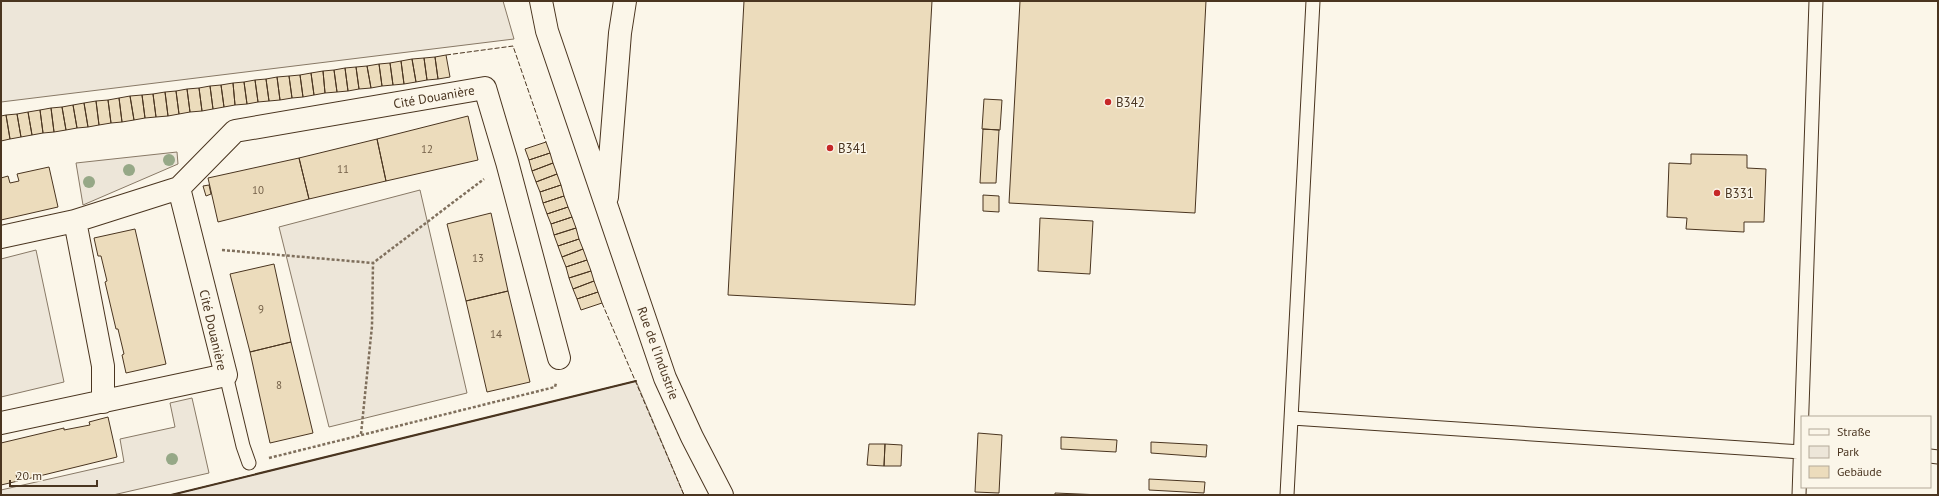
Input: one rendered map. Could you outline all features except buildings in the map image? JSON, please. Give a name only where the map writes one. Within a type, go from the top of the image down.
[{"type":"street","name":"Rue de l'Industrie","points":[[541,1],[547,31],[665,378],[692,437],[722,495]]},
{"type":"street","name":"Rue de l'Industrie","points":[[607,206],[620,33],[625,1]]},
{"type":"street","name":"Cité Douanière","points":[[1,236],[75,221],[179,188],[235,131],[485,88],[507,162],[559,358]]},
{"type":"street","name":"Cité Douanière","points":[[1,422],[103,402],[226,374],[179,188]]},
{"type":"street","points":[[75,221],[103,366],[103,402]]},
{"type":"lane","points":[[1287,495],[1313,1]]},
{"type":"lane","points":[[1802,416],[1816,1]]},
{"type":"lane","points":[[226,374],[243,446],[249,463]]},
{"type":"lane","points":[[1292,418],[1801,452],[1799,495]]},
{"type":"path","points":[[194,248],[373,263],[507,162]]},
{"type":"path","points":[[361,434],[372,326],[373,263]]},
{"type":"path","points":[[249,463],[555,387]]},
{"type":"green space","points":[[1,1],[503,1],[514,39],[1,102]]},
{"type":"green space","points":[[177,152],[178,164],[83,205],[76,163]]},
{"type":"green space","points":[[420,190],[467,393],[329,427],[279,227]]},
{"type":"green space","points":[[36,250],[64,382],[1,397],[1,259]]},
{"type":"green space","points":[[636,381],[684,495],[171,495]]},
{"type":"green space","points":[[192,398],[209,473],[113,495],[1,495],[1,490],[124,462],[120,439],[175,427],[170,403]]},
{"type":"fence","points":[[446,55],[513,46],[546,142]]},
{"type":"fence","points":[[602,303],[684,495]]},
{"type":"fence","points":[[171,495],[636,381]]},
{"type":"wall","points":[[171,495],[636,381]]},
{"type":"place","name":"B342","points":[[1108,102]]},
{"type":"place","name":"B341","points":[[830,148]]},
{"type":"place","name":"B331","points":[[1717,193]]}]
